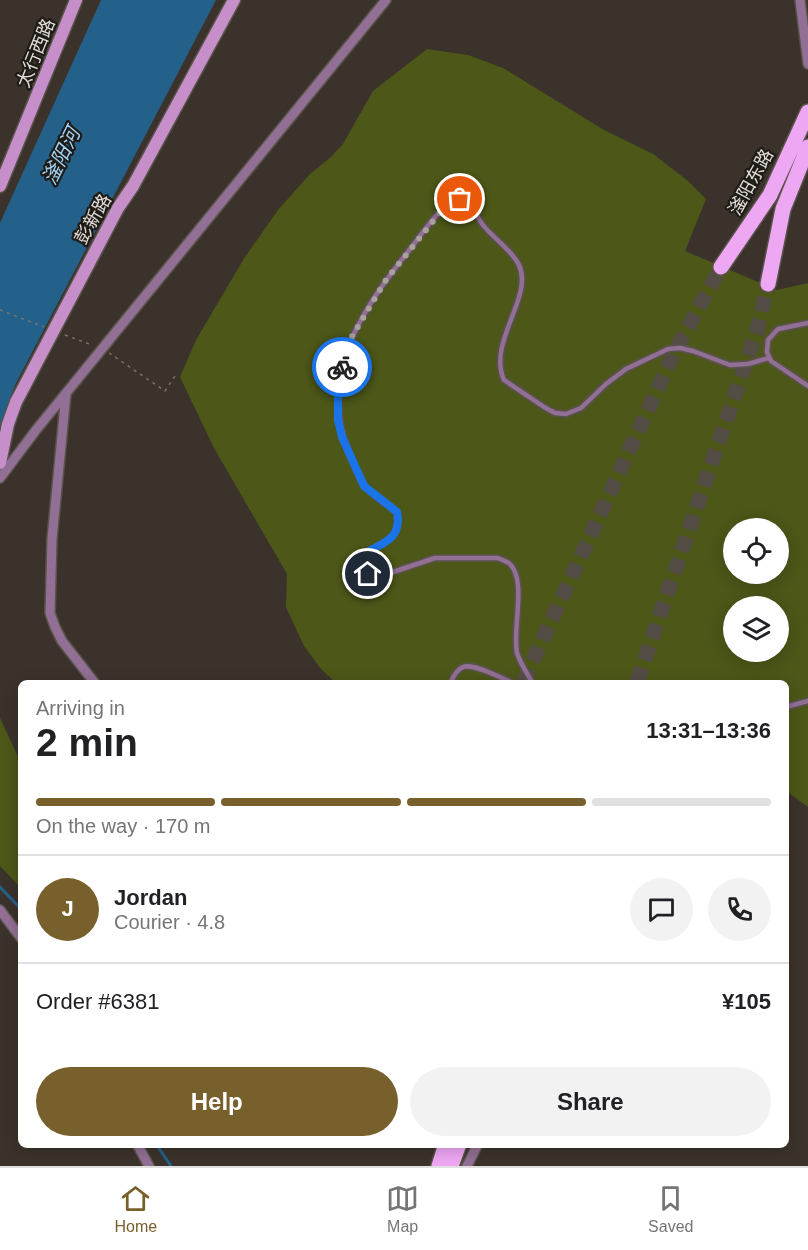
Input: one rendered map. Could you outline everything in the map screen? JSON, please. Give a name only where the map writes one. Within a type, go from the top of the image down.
[{"type":"main road","name":"滏阳东路","points":[[721,267],[770,195],[808,112]]},
{"type":"main road","name":"滏阳东路","points":[[768,284],[781,216],[808,147]]},
{"type":"main road","points":[[440,1166],[445,1148]]},
{"type":"main road","points":[[451,1166],[458,1148]]},
{"type":"street","name":"太行西路","points":[[0,186],[76,0]]},
{"type":"street","name":"彭新路","points":[[0,464],[8,424],[16,402],[118,208],[133,186],[234,0]]},
{"type":"street","points":[[0,478],[386,0]]},
{"type":"street","points":[[800,0],[808,64]]},
{"type":"street","points":[[66,394],[52,539],[50,613],[62,641],[92,680]]},
{"type":"street","points":[[0,910],[18,934]]},
{"type":"street","points":[[139,1148],[149,1166]]},
{"type":"street","points":[[467,1166],[476,1148]]},
{"type":"lane","points":[[531,680],[518,653],[517,582],[515,571],[507,561],[498,558],[435,558],[381,576],[368,574],[363,568],[367,552],[391,539],[399,521],[397,512],[364,486],[342,437],[338,420],[338,397],[342,368],[350,340],[386,280],[431,222],[451,202],[460,199],[469,203],[482,224],[518,263],[521,272],[521,288],[500,353],[504,380],[555,412],[566,414],[581,408],[626,369],[669,349],[680,348],[693,351],[730,365],[748,364],[769,358]]},
{"type":"lane","points":[[808,323],[778,329],[768,340],[767,352],[771,361],[808,386]]},
{"type":"lane","points":[[451,680],[463,667],[469,666],[485,670],[507,680]]},
{"type":"lane","points":[[789,705],[808,701]]},
{"type":"path","points":[[0,310],[102,349],[165,391],[177,373]]},
{"type":"green space","points":[[427,49],[468,55],[503,68],[604,130],[653,154],[688,181],[706,199],[685,251],[777,290],[808,283],[808,807],[789,793],[789,680],[333,680],[321,669],[304,646],[286,607],[287,574],[214,448],[180,377],[196,340],[245,257],[278,210],[310,174],[343,144],[373,91]]},
{"type":"green space","points":[[0,718],[18,757],[18,885],[0,866]]},
{"type":"water","name":"滏阳河","points":[[101,0],[216,0],[15,385],[0,426],[0,223]]},
{"type":"waterway","points":[[0,887],[18,906]]},
{"type":"waterway","points":[[159,1148],[171,1166]]},
{"type":"tunnel","points":[[524,680],[675,351],[721,267]]},
{"type":"tunnel","points":[[638,680],[757,330],[768,284]]},
{"type":"way so far","points":[[342,367],[350,340],[386,280],[431,222],[451,202],[460,199]]},
{"type":"route","points":[[342,367],[338,397],[338,420],[342,437],[364,486],[397,512],[399,521],[391,539],[367,552],[363,568],[368,574]]}]
